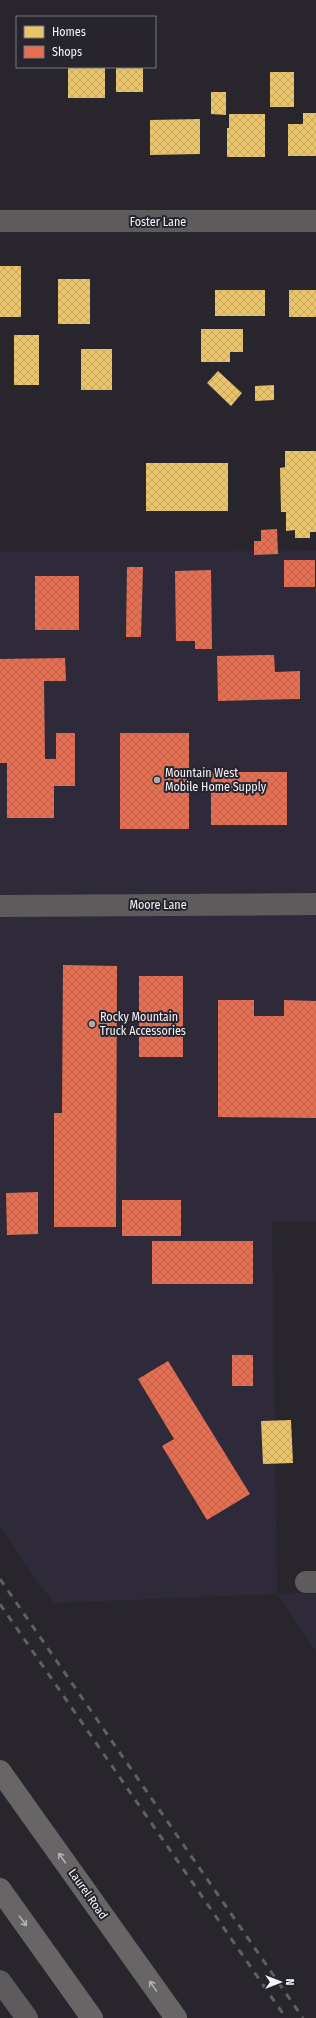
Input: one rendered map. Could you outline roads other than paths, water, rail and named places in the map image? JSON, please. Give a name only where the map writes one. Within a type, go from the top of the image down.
[{"type":"main road","name":"Laurel Road","points":[[0,1771],[176,2018]]},
{"type":"main road","points":[[0,1890],[92,2018]]},
{"type":"street","name":"Foster Lane","points":[[0,221],[316,221]]},
{"type":"street","name":"Moore Lane","points":[[0,906],[316,904]]},
{"type":"street","points":[[0,1981],[27,2018]]},
{"type":"railway","points":[[0,1579],[303,2018]]},
{"type":"railway","points":[[0,1604],[286,2018]]},
{"type":"place","name":"Mountain West Mobile Home Supply","points":[[157,780]]},
{"type":"place","name":"Rocky Mountain Truck Accessories","points":[[92,1024]]}]
